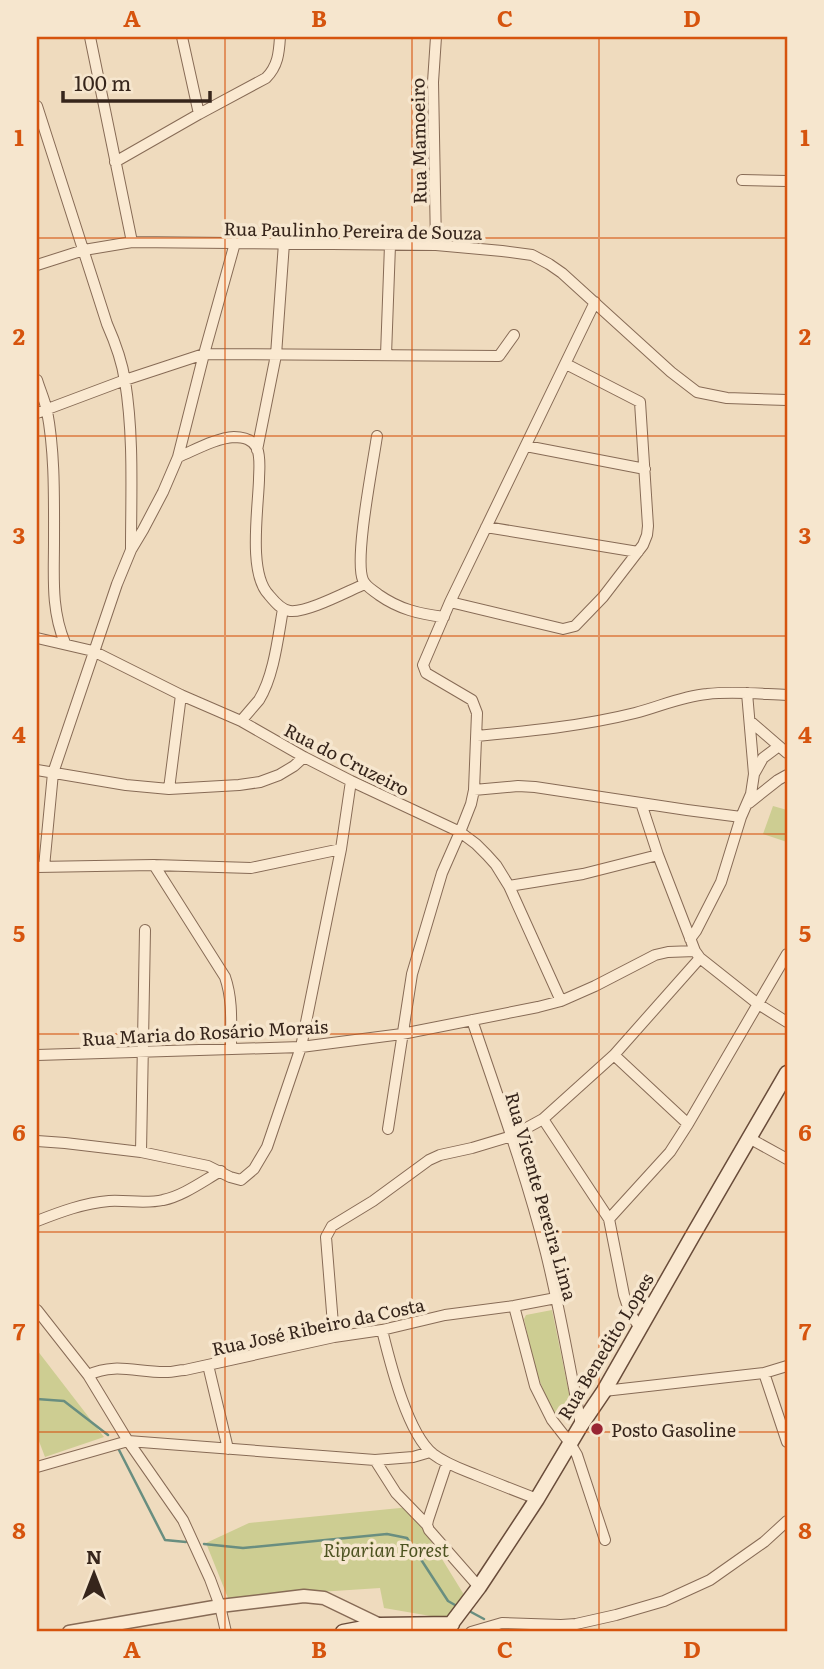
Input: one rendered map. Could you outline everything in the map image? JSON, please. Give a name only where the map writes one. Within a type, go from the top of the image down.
[{"type":"main road","name":"Rua Benedito Lopes","points":[[449,1628],[537,1499],[604,1391],[787,1073]]},
{"type":"main road","points":[[343,1632],[380,1625],[449,1628]]},
{"type":"street","points":[[90,37],[132,242]]},
{"type":"street","points":[[182,37],[199,114]]},
{"type":"street","points":[[115,162],[266,78],[277,63],[280,37]]},
{"type":"street","name":"Rua Mamoeiro","points":[[436,37],[433,82],[436,245]]},
{"type":"street","points":[[37,106],[125,380],[131,450],[131,550]]},
{"type":"street","points":[[742,180],[787,181]]},
{"type":"street","name":"Rua Paulinho Pereira de Souza","points":[[37,265],[84,250],[132,242],[436,245],[532,256],[562,273],[671,372],[697,392],[727,398],[787,400]]},
{"type":"street","points":[[236,243],[178,457],[163,492],[131,550],[109,604],[53,773],[41,867],[259,867],[341,849]]},
{"type":"street","points":[[257,450],[276,355],[284,243]]},
{"type":"street","points":[[386,355],[390,245]]},
{"type":"street","points":[[388,1129],[412,974],[442,873],[471,804],[474,790],[477,713],[474,703],[426,673],[423,663],[595,302]]},
{"type":"street","points":[[42,411],[204,354],[499,356],[514,335]]},
{"type":"street","points":[[450,602],[569,628],[579,623],[603,597],[638,552],[647,535],[640,402],[566,365]]},
{"type":"street","points":[[37,380],[51,449],[54,603],[58,626],[65,643]]},
{"type":"street","points":[[377,436],[360,572],[365,584],[401,608],[444,617]]},
{"type":"street","points":[[178,457],[230,437],[251,441],[257,450],[260,463],[257,572],[264,591],[283,609],[298,611],[308,608],[365,584]]},
{"type":"street","points":[[526,446],[645,469]]},
{"type":"street","points":[[486,527],[638,552]]},
{"type":"street","points":[[241,721],[258,700],[267,681],[283,609]]},
{"type":"street","name":"Rua do Cruzeiro","points":[[37,638],[93,651],[181,695],[241,721],[304,757],[460,832],[496,865],[509,886],[561,1001]]},
{"type":"street","points":[[477,736],[579,724],[635,713],[695,696],[724,693],[787,695]]},
{"type":"street","points":[[690,939],[721,882],[753,785],[747,693]]},
{"type":"street","points":[[169,789],[181,695]]},
{"type":"street","points":[[750,721],[783,749],[763,758],[754,774]]},
{"type":"street","points":[[37,770],[126,785],[169,789],[260,782],[279,775],[304,757]]},
{"type":"street","points":[[748,804],[787,775]]},
{"type":"street","points":[[37,1141],[141,1152],[208,1166],[241,1180],[254,1169],[267,1147],[301,1046],[352,781]]},
{"type":"street","points":[[474,790],[535,787],[741,817]]},
{"type":"street","points":[[641,803],[697,955],[758,1004],[787,1022]]},
{"type":"street","points":[[509,886],[583,874],[658,855]]},
{"type":"street","points":[[154,866],[225,977],[230,990],[231,1049]]},
{"type":"street","points":[[141,1152],[145,930]]},
{"type":"street","name":"Rua Maria do Rosário Morais","points":[[37,1055],[301,1046],[402,1034],[561,1001],[655,955],[668,952],[697,955]]},
{"type":"street","points":[[609,1219],[670,1152],[787,954]]},
{"type":"street","points":[[334,1337],[326,1237],[332,1226],[373,1201],[429,1160],[512,1136],[542,1119],[614,1055],[697,955]]},
{"type":"street","name":"Rua Vicente Pereira Lima","points":[[471,1020],[512,1136],[539,1229],[556,1298],[581,1425]]},
{"type":"street","points":[[614,1055],[688,1124]]},
{"type":"street","points":[[542,1119],[609,1219],[624,1294],[640,1328]]},
{"type":"street","points":[[749,1138],[787,1159]]},
{"type":"street","points":[[37,1221],[85,1205],[110,1201],[163,1200],[176,1196],[221,1171]]},
{"type":"street","name":"Rua José Ribeiro da Costa","points":[[88,1375],[100,1369],[119,1367],[167,1372],[445,1315],[556,1298]]},
{"type":"street","points":[[514,1306],[535,1386],[552,1420],[577,1455],[605,1540]]},
{"type":"street","points":[[37,1310],[88,1375],[128,1441],[183,1520],[203,1560],[220,1606],[226,1632]]},
{"type":"street","points":[[382,1330],[407,1410],[417,1433],[430,1452],[447,1463],[537,1499]]},
{"type":"street","points":[[208,1365],[228,1449]]},
{"type":"street","points":[[604,1391],[764,1373],[787,1366]]},
{"type":"street","points":[[764,1373],[787,1442]]},
{"type":"street","points":[[37,1467],[128,1441],[375,1460],[414,1457],[430,1452]]},
{"type":"street","points":[[375,1460],[396,1493],[479,1587]]},
{"type":"street","points":[[427,1525],[447,1463]]},
{"type":"street","points":[[471,1632],[502,1623],[576,1623],[664,1601],[710,1580],[764,1542],[787,1521]]},
{"type":"street","points":[[69,1632],[220,1606],[304,1596],[335,1602],[380,1625]]},
{"type":"green space","points":[[773,806],[787,810],[787,842],[763,834]]},
{"type":"green space","points":[[552,1310],[572,1408],[570,1415],[564,1419],[557,1417],[552,1411],[536,1372],[524,1319],[526,1315]]},
{"type":"green space","points":[[37,1350],[104,1437],[45,1457],[37,1436]]},
{"type":"green space","name":"Riparian Forest","points":[[410,1507],[466,1598],[448,1619],[384,1608],[380,1588],[228,1598],[206,1543],[249,1523]]},
{"type":"waterway","points":[[37,1399],[64,1401],[108,1435]]},
{"type":"waterway","points":[[118,1448],[165,1540],[186,1542]]},
{"type":"waterway","points":[[204,1544],[243,1548],[387,1534],[407,1538],[448,1601],[455,1605]]},
{"type":"waterway","points":[[471,1612],[484,1619]]},
{"type":"waterway","points":[[505,1629],[512,1632]]},
{"type":"place","name":"Posto Gasoline","points":[[597,1429]]}]
